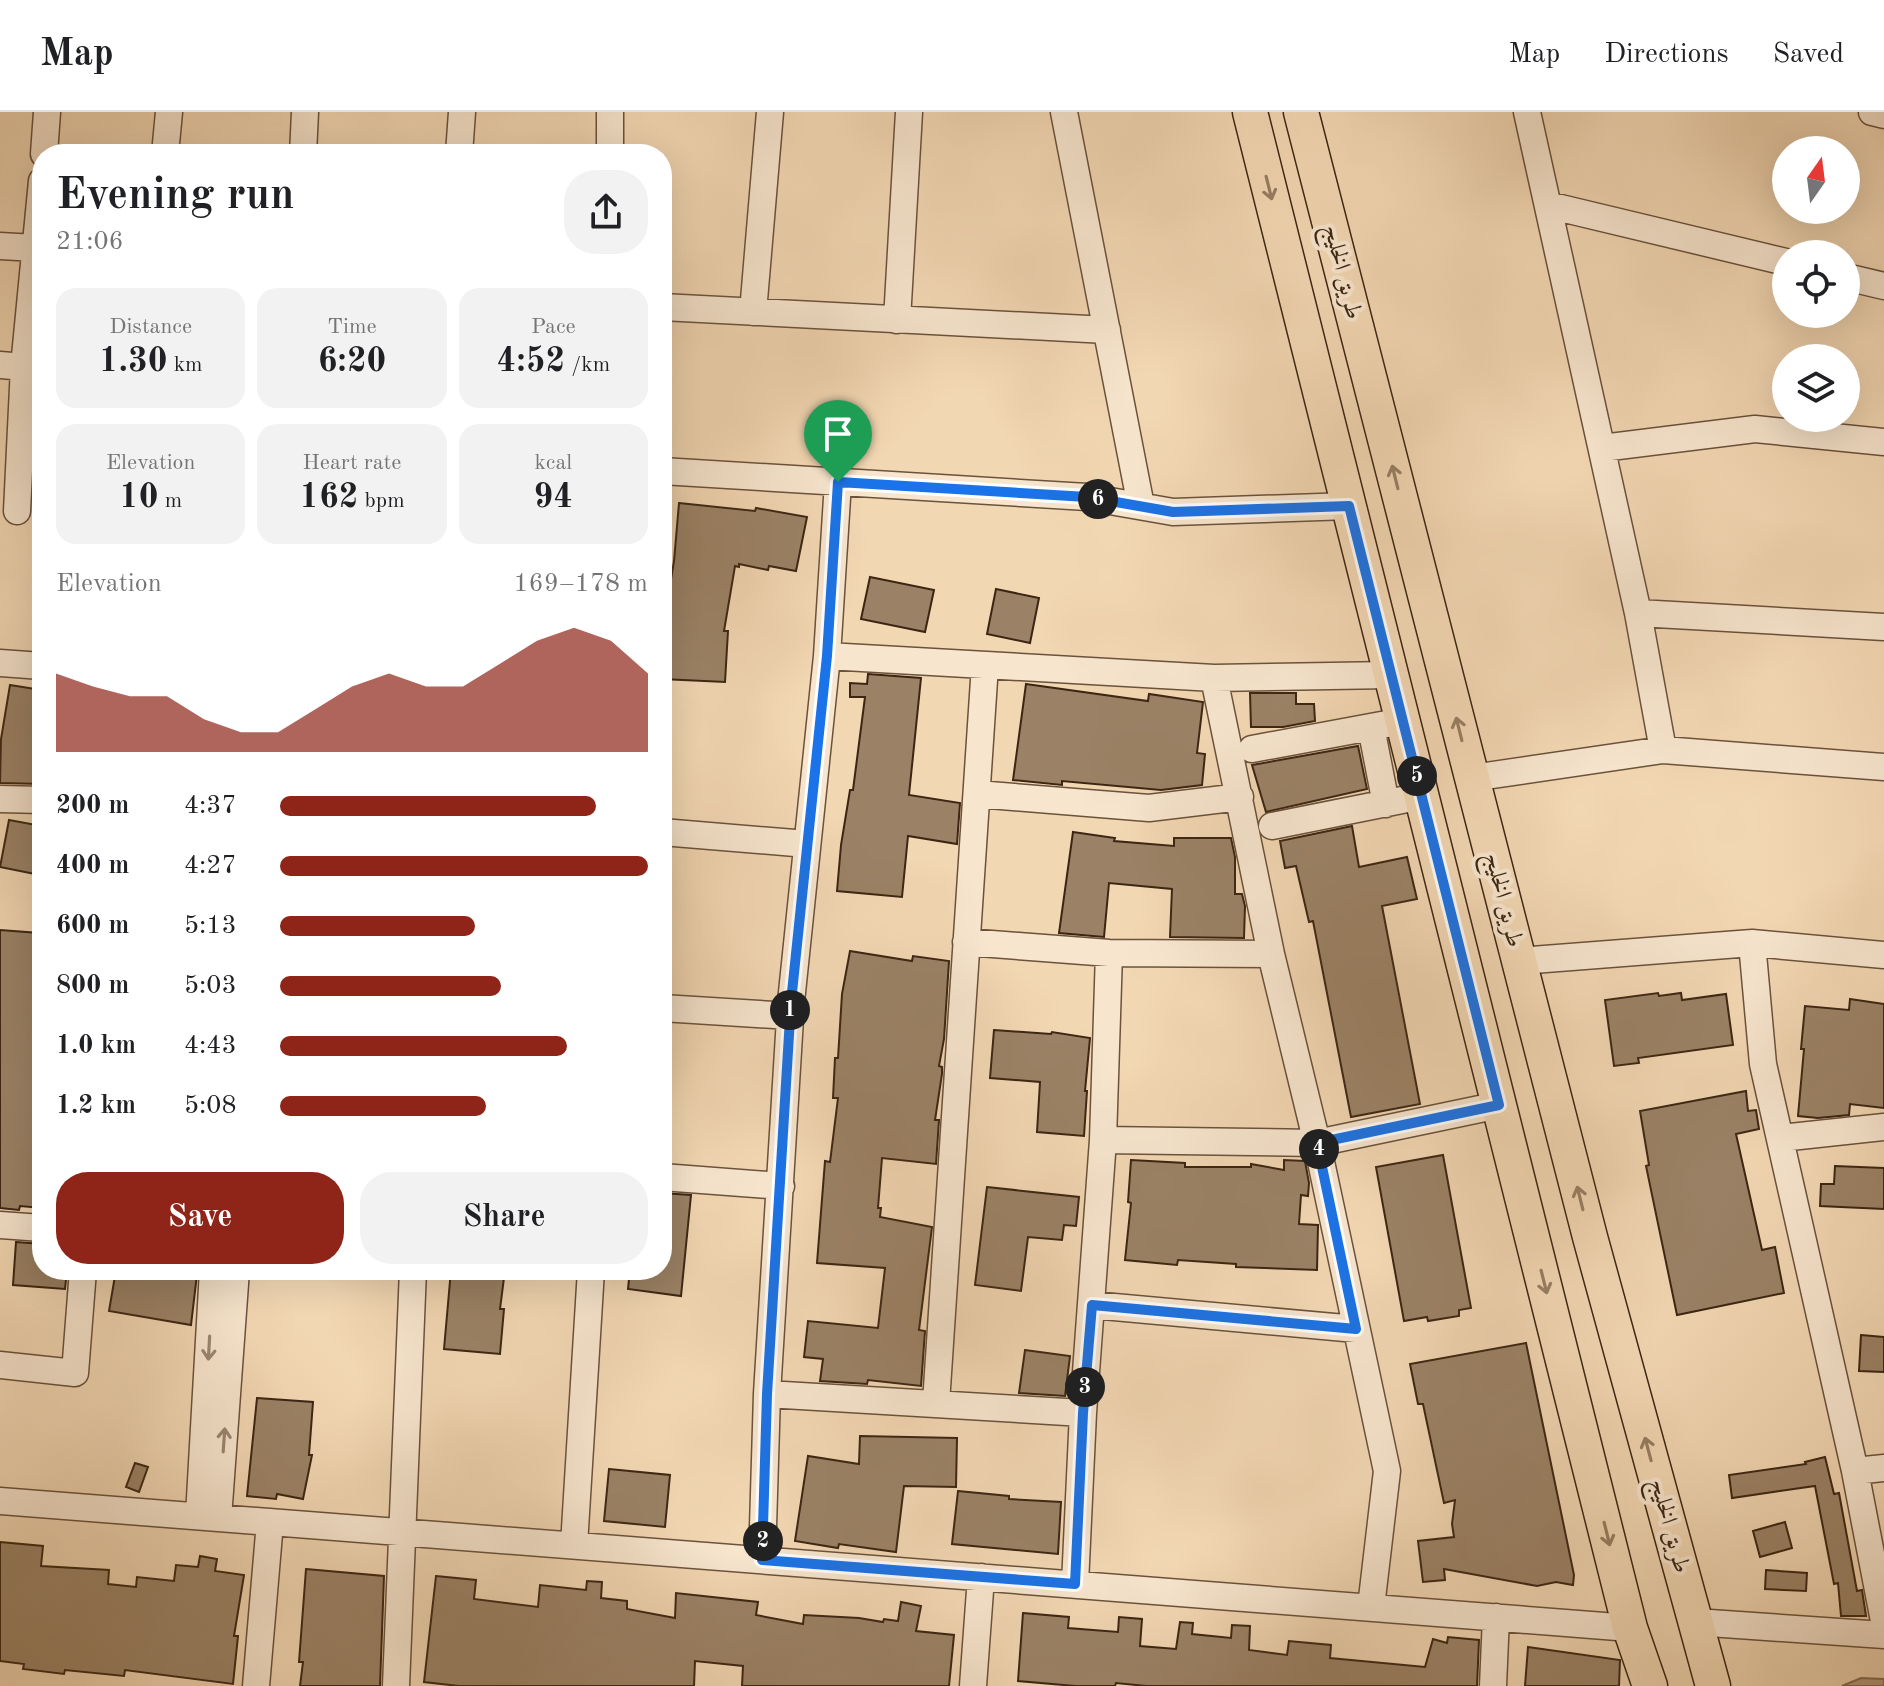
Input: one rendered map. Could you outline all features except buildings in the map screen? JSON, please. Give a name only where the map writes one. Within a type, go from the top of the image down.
[{"type":"main road","name":"طريق الخليج","points":[[1250,112],[1391,675],[1387,724],[1422,796],[1630,1628],[1650,1686]]},
{"type":"main road","name":"طريق الخليج","points":[[1301,112],[1590,1237],[1713,1686]]},
{"type":"street","points":[[45,144],[47,112]]},
{"type":"street","points":[[166,144],[169,112]]},
{"type":"street","points":[[303,144],[305,112]]},
{"type":"street","points":[[460,144],[462,112]]},
{"type":"street","points":[[610,112],[610,144]]},
{"type":"street","points":[[753,312],[770,112]]},
{"type":"street","points":[[897,320],[909,112]]},
{"type":"street","points":[[1064,112],[1141,506]]},
{"type":"street","points":[[1527,112],[1638,613],[1663,750]]},
{"type":"street","points":[[1872,112],[1884,115]]},
{"type":"street","points":[[1548,205],[1772,259]]},
{"type":"street","points":[[0,246],[32,248]]},
{"type":"street","points":[[20,511],[12,366],[32,263]]},
{"type":"street","points":[[1860,280],[1884,286]]},
{"type":"street","points":[[672,308],[1107,330]]},
{"type":"street","points":[[1602,448],[1755,429],[1884,442]]},
{"type":"street","points":[[672,472],[1087,497],[1173,512],[1349,506]]},
{"type":"street","points":[[762,1560],[767,1394],[790,1016],[827,656],[838,482]]},
{"type":"street","points":[[1638,613],[1884,627]]},
{"type":"street","points":[[827,656],[1214,678],[1391,675]]},
{"type":"street","points":[[0,663],[32,665]]},
{"type":"street","points":[[936,1403],[985,665]]},
{"type":"street","points":[[1214,678],[1271,954],[1317,1143],[1387,1471],[1371,1607]]},
{"type":"street","points":[[1252,749],[1387,724],[1386,804]]},
{"type":"street","points":[[1472,778],[1663,750],[1884,767]]},
{"type":"street","points":[[977,794],[1149,808],[1240,797]]},
{"type":"street","points":[[1272,826],[1422,796]]},
{"type":"street","points":[[0,799],[32,800]]},
{"type":"street","points":[[672,833],[807,844]]},
{"type":"street","points":[[966,942],[1109,953],[1271,954]]},
{"type":"street","points":[[1752,943],[1763,1064],[1855,1471],[1884,1621]]},
{"type":"street","points":[[1519,961],[1752,943],[1884,955]]},
{"type":"street","points":[[1075,1584],[1083,1413],[1103,1140],[1109,953]]},
{"type":"street","points":[[672,1009],[790,1016]]},
{"type":"street","points":[[1103,1140],[1317,1143],[1499,1105]]},
{"type":"street","points":[[1781,1138],[1884,1127]]},
{"type":"street","points":[[672,1178],[781,1186]]},
{"type":"street","points":[[0,1225],[32,1227]]},
{"type":"street","points":[[0,1365],[75,1373],[82,1280]]},
{"type":"street","points":[[209,1517],[213,1280]]},
{"type":"street","points":[[209,1517],[235,1280]]},
{"type":"street","points":[[396,1686],[413,1280]]},
{"type":"street","points":[[574,1545],[590,1280]]},
{"type":"street","points":[[1092,1305],[1356,1329]]},
{"type":"street","points":[[767,1394],[1083,1413]]},
{"type":"street","points":[[1855,1471],[1884,1468]]},
{"type":"street","points":[[0,1501],[1630,1628]]},
{"type":"street","points":[[256,1686],[270,1522]]},
{"type":"street","points":[[973,1686],[981,1577]]},
{"type":"street","points":[[1493,1686],[1496,1617]]},
{"type":"street","points":[[1695,1622],[1884,1635]]},
{"type":"shaded area","points":[[1861,1678],[1884,1679],[1884,1686],[1842,1686]]},
{"type":"route","points":[[838,482],[1087,497],[1173,512],[1349,506],[1499,1105],[1317,1143],[1356,1329],[1092,1305],[1083,1413],[1075,1584],[762,1560],[767,1394],[791,1002],[827,656],[838,482]]}]
